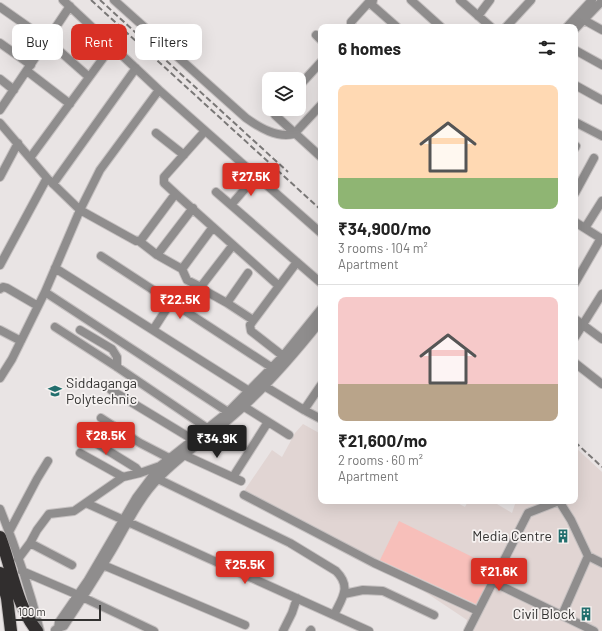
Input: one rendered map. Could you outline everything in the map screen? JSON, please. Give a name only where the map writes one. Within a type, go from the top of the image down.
[{"type":"highway","points":[[5,535],[16,590],[28,620],[38,631]]},
{"type":"highway","points":[[0,573],[7,598],[10,631]]},
{"type":"street","points":[[63,0],[89,24]]},
{"type":"street","points":[[114,0],[254,124],[274,133],[288,135],[294,134],[318,108]]},
{"type":"street","points":[[411,0],[438,24]]},
{"type":"street","points":[[460,0],[487,24]]},
{"type":"street","points":[[478,16],[490,0]]},
{"type":"street","points":[[509,24],[531,0]]},
{"type":"street","points":[[570,24],[592,0]]},
{"type":"street","points":[[351,24],[371,1],[372,5],[394,24]]},
{"type":"street","points":[[578,26],[602,1]]},
{"type":"street","points":[[58,24],[70,6]]},
{"type":"street","points":[[0,7],[24,24]]},
{"type":"street","points":[[584,20],[602,30]]},
{"type":"street","points":[[0,43],[70,104]]},
{"type":"street","points":[[578,52],[602,65]]},
{"type":"street","points":[[63,54],[89,77]]},
{"type":"street","points":[[0,110],[34,60]]},
{"type":"street","points":[[30,158],[102,60]]},
{"type":"street","points":[[127,60],[159,90],[318,230]]},
{"type":"street","points":[[306,78],[318,65]]},
{"type":"street","points":[[0,265],[50,181],[136,68]]},
{"type":"street","points":[[0,79],[14,90]]},
{"type":"street","points":[[578,87],[602,100]]},
{"type":"street","points":[[0,378],[3,368],[12,359],[46,292],[80,210],[100,170],[159,90]]},
{"type":"street","points":[[276,116],[294,134],[318,153]]},
{"type":"street","points":[[0,123],[50,181],[80,210],[136,241],[139,241],[157,255],[182,269],[187,280],[202,287],[204,291],[254,320]]},
{"type":"street","points":[[578,124],[602,136]]},
{"type":"street","points":[[205,131],[164,179],[164,183],[279,286]]},
{"type":"street","points":[[156,133],[184,155]]},
{"type":"street","points":[[0,177],[18,143]]},
{"type":"street","points":[[578,187],[594,158]]},
{"type":"street","points":[[230,205],[256,176]]},
{"type":"street","points":[[216,192],[318,280]]},
{"type":"street","points":[[139,241],[173,197],[177,195]]},
{"type":"street","points":[[585,228],[602,201]]},
{"type":"street","points":[[157,255],[193,208]]},
{"type":"street","points":[[578,224],[602,239],[578,272]]},
{"type":"street","points":[[182,269],[213,227]]},
{"type":"street","points":[[202,287],[233,245]]},
{"type":"street","points":[[101,256],[271,367]]},
{"type":"street","points":[[283,356],[252,331],[250,325],[297,262]]},
{"type":"street","points":[[55,268],[249,391]]},
{"type":"street","points":[[227,303],[248,273]]},
{"type":"street","points":[[0,289],[3,287],[7,288],[38,306]]},
{"type":"street","points":[[46,292],[228,412]]},
{"type":"street","points":[[578,331],[602,294]]},
{"type":"street","points":[[153,330],[171,302]]},
{"type":"street","points":[[57,629],[64,626],[126,520],[160,466],[169,458],[234,416],[261,384],[271,367],[283,356],[318,313]]},
{"type":"street","points":[[578,321],[602,339]]},
{"type":"street","points":[[81,596],[103,565],[126,520],[158,479],[184,455],[207,428],[228,412],[249,391],[278,372],[318,325]]},
{"type":"street","points":[[55,327],[207,428]]},
{"type":"street","points":[[0,330],[21,341]]},
{"type":"street","points":[[80,330],[112,349],[117,357],[117,367]]},
{"type":"street","points":[[578,365],[602,384]]},
{"type":"street","points":[[261,384],[304,410],[318,417]]},
{"type":"street","points":[[304,410],[318,389]]},
{"type":"street","points":[[111,390],[194,442]]},
{"type":"street","points":[[243,406],[289,435]]},
{"type":"street","points":[[101,418],[140,443],[169,458]]},
{"type":"street","points":[[232,476],[268,422]]},
{"type":"street","points":[[86,437],[136,468],[140,473]]},
{"type":"street","points":[[80,453],[123,477]]},
{"type":"street","points":[[184,455],[241,481]]},
{"type":"street","points":[[5,535],[48,461]]},
{"type":"street","points":[[18,559],[49,514],[74,511],[123,477],[160,466]]},
{"type":"street","points":[[158,479],[290,543],[336,571],[342,577],[345,584],[344,594],[334,615]]},
{"type":"street","points":[[244,495],[374,563],[478,611]]},
{"type":"street","points":[[86,503],[126,520],[168,541],[246,574],[369,631]]},
{"type":"street","points":[[468,631],[528,513],[551,504]]},
{"type":"street","points":[[561,504],[572,520],[588,556],[602,563]]},
{"type":"street","points":[[0,509],[5,535],[18,559],[34,605],[38,631]]},
{"type":"street","points":[[30,543],[72,565]]},
{"type":"street","points":[[562,615],[588,556]]},
{"type":"street","points":[[103,565],[244,625]]},
{"type":"street","points":[[22,571],[81,596],[154,631]]},
{"type":"street","points":[[493,582],[594,631]]},
{"type":"street","points":[[344,594],[363,590],[383,591],[434,615]]},
{"type":"street","points":[[283,631],[292,613],[297,598]]},
{"type":"shaded area","points":[[303,424],[318,432],[318,504],[460,504],[465,507],[466,504],[497,504],[512,513],[515,504],[578,504],[578,450],[602,472],[602,631],[465,631],[467,620],[422,590],[240,497],[272,450],[282,457],[295,433]]},
{"type":"shaded area","points":[[399,521],[495,568],[476,604],[380,560]]},
{"type":"railway","points":[[91,0],[318,207]]},
{"type":"railway","points":[[100,0],[288,172]]},
{"type":"railway","points":[[578,445],[602,467]]},
{"type":"place","name":"Siddaganga Polytechnic","points":[[55,391]]},
{"type":"place","name":"Media Centre","points":[[563,536]]},
{"type":"place","name":"Civil Block","points":[[586,614]]}]
